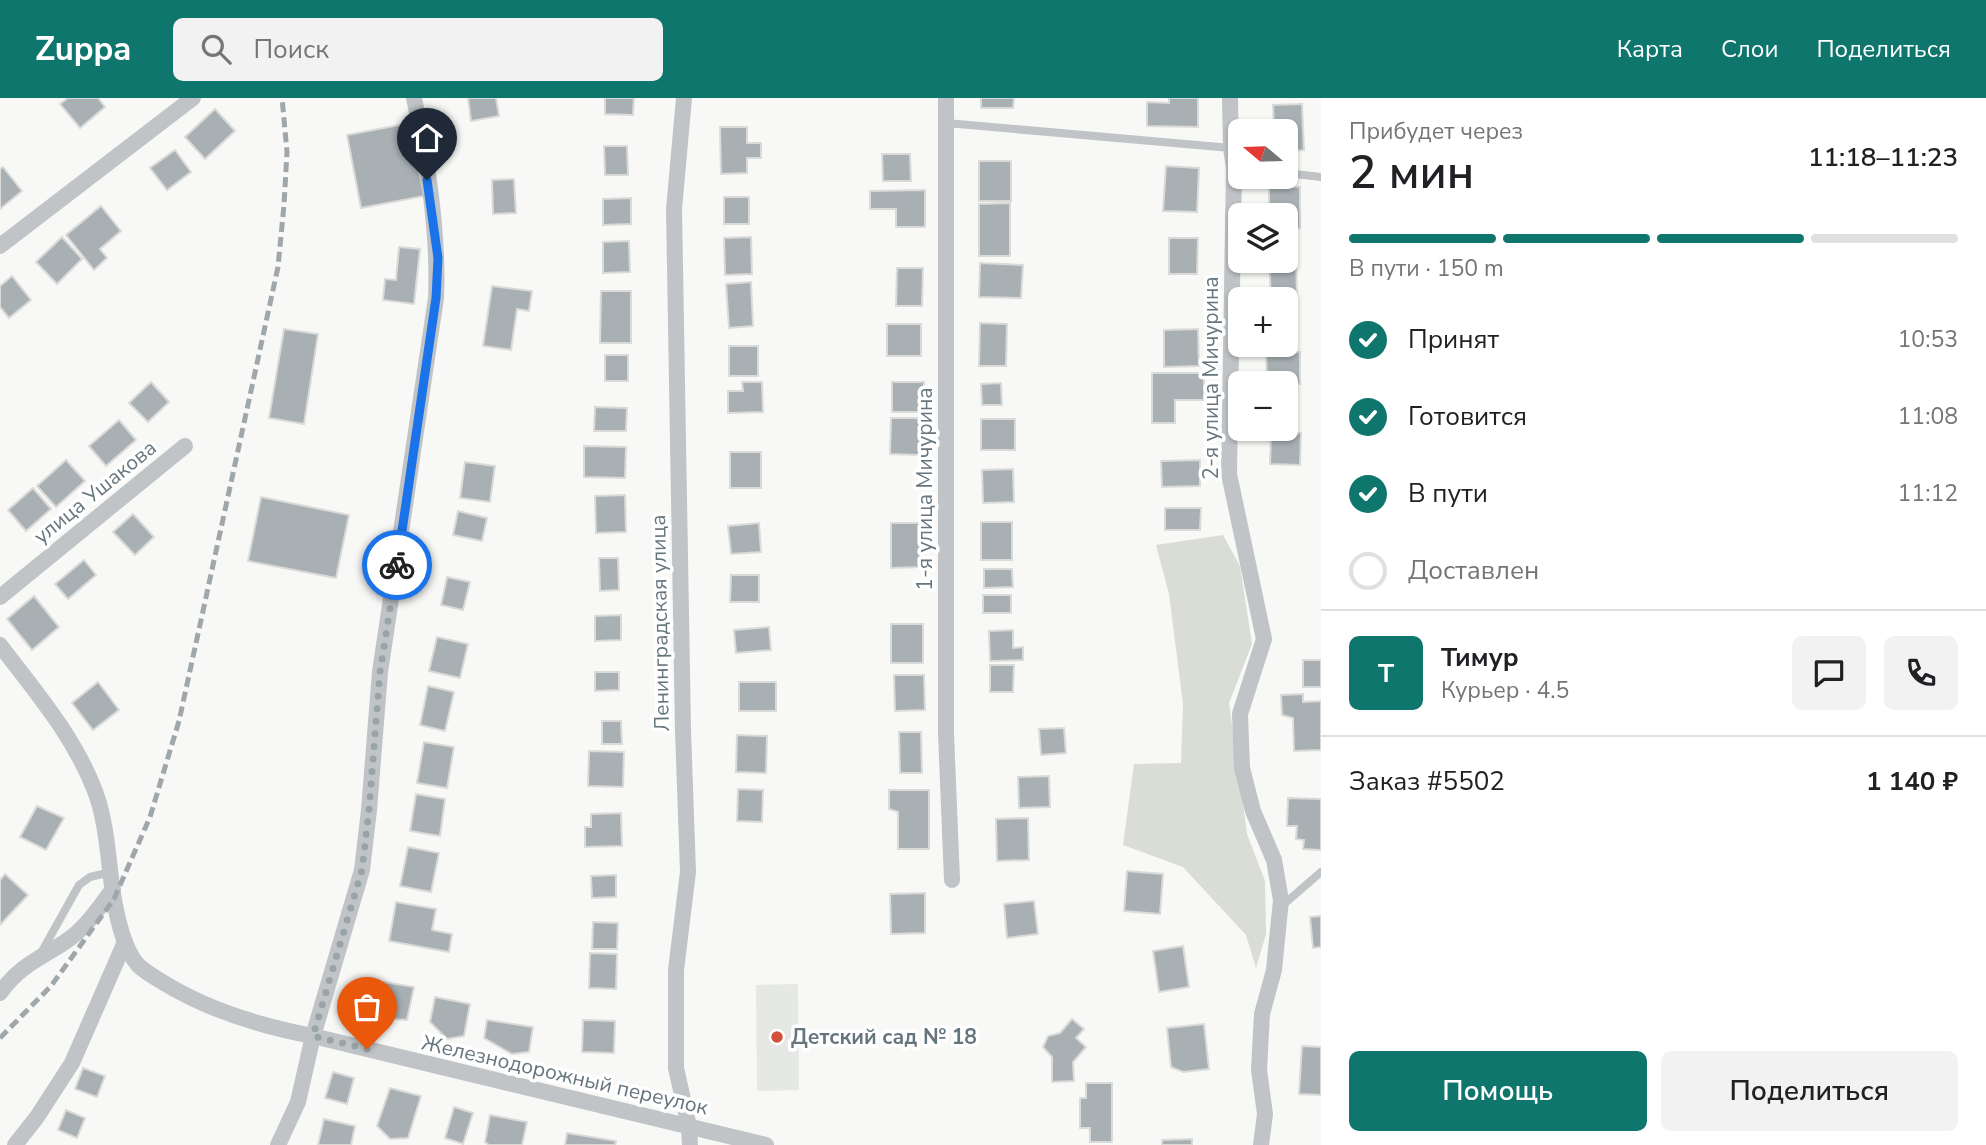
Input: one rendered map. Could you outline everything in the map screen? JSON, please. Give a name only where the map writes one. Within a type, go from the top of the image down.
[{"type":"street","points":[[0,246],[192,98]]},
{"type":"street","points":[[278,1145],[298,1102],[313,1036],[362,870],[380,672],[436,298],[438,258],[414,98]]},
{"type":"street","name":"Ленинградская улица","points":[[684,98],[674,209],[688,872],[676,970],[676,1068],[690,1126],[690,1145]]},
{"type":"street","name":"1-я улица Мичурина","points":[[946,98],[946,734],[951,880]]},
{"type":"street","name":"2-я улица Мичурина","points":[[1230,98],[1230,119]]},
{"type":"street","name":"2-я улица Мичурина","points":[[1236,189],[1228,474],[1264,639],[1240,714],[1242,768],[1253,811],[1274,860],[1281,907],[1274,970],[1262,1014],[1259,1070],[1265,1114],[1261,1145]]},
{"type":"street","name":"улица Ушакова","points":[[0,597],[185,446]]},
{"type":"street","points":[[0,645],[78,754],[95,791],[103,818],[125,942],[72,1063],[15,1145]]},
{"type":"street","points":[[1,991],[23,967],[67,941],[91,919],[112,880]]},
{"type":"street","name":"Железнодорожный переулок","points":[[125,942],[138,964],[185,995],[218,1010],[275,1029],[766,1145]]},
{"type":"lane","points":[[946,123],[1228,148]]},
{"type":"lane","points":[[1298,174],[1321,177]]},
{"type":"lane","points":[[1281,907],[1321,872]]},
{"type":"lane","points":[[40,956],[79,885],[90,877],[112,880]]},
{"type":"shaded area","points":[[1223,535],[1240,566],[1252,644],[1229,703],[1247,834],[1265,881],[1266,934],[1256,968],[1246,935],[1183,867],[1123,845],[1134,764],[1181,763],[1183,704],[1169,594],[1156,545]]},
{"type":"shaded area","name":"Детский сад № 18","points":[[798,984],[799,1090],[757,1091],[756,985]]},
{"type":"building","points":[[68,98],[98,98],[105,107],[80,128],[60,104]]},
{"type":"building","points":[[468,98],[496,98],[499,116],[471,121]]},
{"type":"building","points":[[605,98],[634,98],[633,115],[605,114]]},
{"type":"building","points":[[981,98],[1014,98],[1013,108],[981,108]]},
{"type":"building","points":[[1169,98],[1198,98],[1198,127],[1147,126],[1147,102],[1169,103]]},
{"type":"building","points":[[1302,104],[1304,150],[1298,150],[1298,119],[1274,119],[1273,105]]},
{"type":"building","points":[[215,109],[235,131],[205,159],[185,137]]},
{"type":"building","points":[[410,123],[424,196],[361,208],[347,135]]},
{"type":"building","points":[[720,127],[747,127],[747,143],[761,143],[761,158],[747,158],[747,173],[721,174]]},
{"type":"building","points":[[604,146],[627,146],[628,175],[605,175]]},
{"type":"building","points":[[175,150],[191,172],[167,190],[150,168]]},
{"type":"building","points":[[882,154],[910,154],[911,181],[883,181]]},
{"type":"building","points":[[979,161],[1011,161],[1011,201],[979,201]]},
{"type":"building","points":[[1166,166],[1199,168],[1197,212],[1163,211]]},
{"type":"building","points":[[3,167],[22,191],[0,209],[0,169]]},
{"type":"building","points":[[514,179],[516,213],[493,214],[492,180]]},
{"type":"building","points":[[1300,187],[1300,228],[1298,203],[1269,203],[1269,189]]},
{"type":"building","points":[[925,190],[925,227],[896,227],[896,209],[870,209],[870,191]]},
{"type":"building","points":[[724,197],[749,197],[749,224],[724,224]]},
{"type":"building","points":[[631,198],[631,224],[603,225],[603,199]]},
{"type":"building","points":[[1010,203],[1010,256],[979,256],[979,204]]},
{"type":"building","points":[[101,206],[121,231],[100,249],[107,258],[94,270],[66,235]]},
{"type":"building","points":[[62,237],[82,259],[57,284],[36,262]]},
{"type":"building","points":[[751,237],[752,274],[725,275],[724,238]]},
{"type":"building","points":[[1169,238],[1198,238],[1197,274],[1169,274]]},
{"type":"building","points":[[629,241],[630,272],[603,273],[603,242]]},
{"type":"building","points":[[399,247],[420,249],[414,304],[383,300],[385,279],[396,280]]},
{"type":"building","points":[[980,263],[1023,265],[1021,298],[979,297]]},
{"type":"building","points":[[897,268],[923,268],[922,306],[896,306]]},
{"type":"building","points":[[1270,273],[1296,273],[1297,287],[1270,287]]},
{"type":"building","points":[[12,276],[31,300],[9,318],[0,307],[0,286]]},
{"type":"building","points":[[751,282],[753,326],[729,328],[726,284]]},
{"type":"building","points":[[492,286],[532,291],[529,311],[517,309],[511,350],[483,346]]},
{"type":"building","points":[[601,291],[631,291],[631,343],[600,343]]},
{"type":"building","points":[[980,323],[1007,324],[1006,366],[979,366]]},
{"type":"building","points":[[887,324],[921,324],[921,356],[887,356]]},
{"type":"building","points":[[284,329],[318,334],[304,424],[269,418]]},
{"type":"building","points":[[1198,329],[1199,366],[1164,367],[1164,330]]},
{"type":"building","points":[[729,346],[758,346],[758,376],[729,376]]},
{"type":"building","points":[[1298,352],[1300,384],[1298,371],[1267,371],[1266,357],[1298,357]]},
{"type":"building","points":[[605,355],[628,355],[628,381],[605,381]]},
{"type":"building","points":[[1152,373],[1204,373],[1204,400],[1175,400],[1175,423],[1152,423]]},
{"type":"building","points":[[151,382],[169,402],[148,422],[129,403]]},
{"type":"building","points":[[742,382],[762,382],[763,412],[728,413],[728,391],[743,391]]},
{"type":"building","points":[[892,382],[924,382],[924,412],[892,412]]},
{"type":"building","points":[[1001,383],[1002,405],[982,405],[981,384]]},
{"type":"building","points":[[595,407],[627,408],[626,431],[594,431]]},
{"type":"building","points":[[891,418],[922,418],[921,455],[890,454]]},
{"type":"building","points":[[981,419],[1015,419],[1015,450],[981,450]]},
{"type":"building","points":[[119,420],[136,440],[106,466],[89,446]]},
{"type":"building","points":[[1298,433],[1301,433],[1300,465],[1270,464],[1271,441],[1298,441]]},
{"type":"building","points":[[584,446],[626,447],[625,478],[584,477]]},
{"type":"building","points":[[730,452],[761,452],[761,488],[730,488]]},
{"type":"building","points":[[66,460],[85,481],[56,507],[37,486]]},
{"type":"building","points":[[1200,460],[1200,486],[1162,487],[1161,461]]},
{"type":"building","points":[[465,462],[495,466],[490,502],[460,498]]},
{"type":"building","points":[[1013,469],[1014,502],[983,503],[982,470]]},
{"type":"building","points":[[33,488],[51,509],[26,531],[8,510]]},
{"type":"building","points":[[625,495],[626,532],[596,533],[595,496]]},
{"type":"building","points":[[261,497],[349,515],[336,578],[248,561]]},
{"type":"building","points":[[1165,508],[1201,508],[1200,530],[1165,530]]},
{"type":"building","points":[[458,511],[487,518],[482,541],[453,535]]},
{"type":"building","points":[[133,514],[154,537],[135,555],[113,532]]},
{"type":"building","points":[[981,522],[1012,522],[1012,560],[981,560]]},
{"type":"building","points":[[759,523],[761,552],[731,554],[728,526]]},
{"type":"building","points":[[891,523],[921,523],[921,567],[891,568]]},
{"type":"building","points":[[599,558],[618,558],[619,590],[600,591]]},
{"type":"building","points":[[84,560],[96,575],[68,599],[55,584]]},
{"type":"building","points":[[984,569],[1012,569],[1013,587],[984,588]]},
{"type":"building","points":[[731,575],[759,575],[759,602],[730,602]]},
{"type":"building","points":[[447,577],[470,582],[463,610],[441,605]]},
{"type":"building","points":[[983,595],[1011,595],[1011,613],[983,613]]},
{"type":"building","points":[[34,596],[59,627],[32,650],[7,619]]},
{"type":"building","points":[[621,615],[621,640],[595,641],[595,616]]},
{"type":"building","points":[[891,624],[923,624],[923,663],[891,663]]},
{"type":"building","points":[[769,627],[771,650],[736,653],[734,630]]},
{"type":"building","points":[[1013,630],[1013,648],[1023,647],[1023,660],[990,661],[989,631]]},
{"type":"building","points":[[437,637],[468,644],[460,678],[429,671]]},
{"type":"building","points":[[1303,660],[1321,660],[1321,687],[1303,687]]},
{"type":"building","points":[[990,665],[1014,665],[1013,692],[990,692]]},
{"type":"building","points":[[595,672],[619,672],[619,690],[595,691]]},
{"type":"building","points":[[894,675],[924,675],[925,710],[895,711]]},
{"type":"building","points":[[98,682],[119,710],[93,730],[72,703]]},
{"type":"building","points":[[739,682],[776,682],[776,711],[739,711]]},
{"type":"building","points":[[428,686],[454,692],[445,731],[420,725]]},
{"type":"building","points":[[1303,694],[1303,702],[1321,701],[1321,750],[1294,751],[1293,718],[1282,715],[1281,695]]},
{"type":"building","points":[[602,721],[621,721],[622,744],[602,744]]},
{"type":"building","points":[[1064,728],[1066,753],[1041,755],[1039,729]]},
{"type":"building","points":[[899,732],[921,732],[922,773],[900,773]]},
{"type":"building","points":[[737,735],[767,736],[766,773],[736,772]]},
{"type":"building","points":[[424,742],[454,747],[447,788],[417,783]]},
{"type":"building","points":[[589,751],[624,752],[623,787],[588,786]]},
{"type":"building","points":[[1049,776],[1050,807],[1019,808],[1018,777]]},
{"type":"building","points":[[738,789],[763,790],[762,822],[737,821]]},
{"type":"building","points":[[889,790],[929,790],[929,849],[898,849],[898,812],[889,809]]},
{"type":"building","points":[[416,794],[445,799],[440,836],[410,831]]},
{"type":"building","points":[[1288,798],[1321,799],[1321,850],[1303,849],[1304,840],[1296,839],[1297,826],[1287,826]]},
{"type":"building","points":[[37,806],[64,818],[46,850],[20,837]]},
{"type":"building","points":[[621,813],[622,846],[585,847],[585,827],[591,827],[591,814]]},
{"type":"building","points":[[1028,818],[1029,860],[997,861],[996,819]]},
{"type":"building","points":[[408,847],[439,853],[431,892],[400,886]]},
{"type":"building","points":[[1127,871],[1163,874],[1160,914],[1124,911]]},
{"type":"building","points":[[5,874],[28,895],[0,925],[0,880]]},
{"type":"building","points":[[616,875],[616,897],[592,898],[591,876]]},
{"type":"building","points":[[925,893],[925,933],[891,934],[890,894]]},
{"type":"building","points":[[1034,901],[1038,934],[1007,938],[1004,904]]},
{"type":"building","points":[[396,902],[436,909],[432,930],[452,934],[449,952],[389,941]]},
{"type":"building","points":[[1321,916],[1321,947],[1313,948],[1310,917]]},
{"type":"building","points":[[593,922],[618,923],[617,949],[592,949]]},
{"type":"building","points":[[1183,946],[1189,987],[1159,992],[1153,951]]},
{"type":"building","points":[[590,953],[617,954],[616,989],[589,988]]},
{"type":"building","points":[[384,982],[414,987],[407,1020],[389,1019],[378,1012]]},
{"type":"building","points":[[435,997],[470,1004],[464,1036],[447,1039],[430,1022]]},
{"type":"building","points":[[1072,1019],[1084,1029],[1076,1038],[1086,1047],[1073,1062],[1074,1081],[1052,1082],[1052,1057],[1043,1047],[1048,1036],[1060,1033]]},
{"type":"building","points":[[487,1020],[533,1027],[529,1052],[512,1054],[484,1038]]},
{"type":"building","points":[[583,1020],[615,1021],[614,1053],[582,1052]]},
{"type":"building","points":[[1204,1024],[1209,1069],[1183,1072],[1171,1067],[1167,1028]]},
{"type":"building","points":[[1302,1046],[1321,1047],[1321,1095],[1299,1094]]},
{"type":"building","points":[[83,1068],[105,1076],[97,1097],[75,1089]]},
{"type":"building","points":[[333,1072],[354,1078],[347,1104],[325,1098]]},
{"type":"building","points":[[1086,1083],[1112,1083],[1112,1142],[1090,1142],[1090,1128],[1080,1128],[1080,1098],[1086,1098]]},
{"type":"building","points":[[390,1088],[421,1096],[408,1138],[390,1139],[377,1126]]},
{"type":"building","points":[[454,1107],[473,1113],[463,1144],[445,1138]]},
{"type":"building","points":[[66,1110],[85,1118],[77,1138],[58,1130]]},
{"type":"building","points":[[490,1115],[527,1122],[522,1145],[489,1145],[485,1142]]},
{"type":"building","points":[[324,1119],[355,1126],[351,1145],[318,1145]]},
{"type":"building","points":[[567,1133],[616,1141],[615,1145],[565,1145]]},
{"type":"building","points":[[1192,1139],[1192,1145],[1162,1145],[1162,1140]]},
{"type":"railway","points":[[0,1038],[51,986],[114,899],[150,817],[179,721],[278,267],[287,152],[282,98]]},
{"type":"way so far","points":[[367,1049],[313,1036],[362,870],[380,672],[397,565]]},
{"type":"place","name":"Детский сад № 18","points":[[777,1037]]},
{"type":"route","points":[[397,565],[436,298],[438,258],[427,180]]}]
